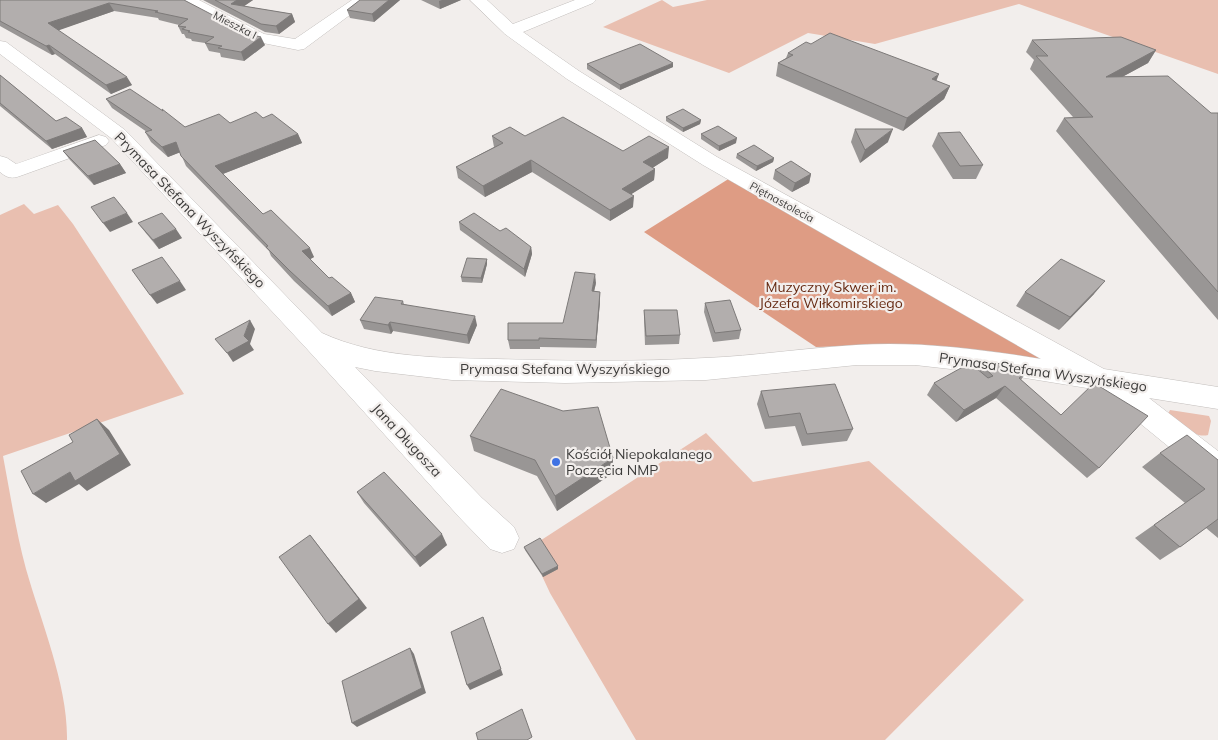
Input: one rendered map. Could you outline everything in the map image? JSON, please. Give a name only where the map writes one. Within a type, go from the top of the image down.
[{"type":"street","name":"Mieszka I","points":[[187,0],[259,38],[298,45],[362,0]]},
{"type":"street","name":"Piętnastolecia","points":[[478,0],[511,31],[573,75],[710,161],[1101,380],[1130,399],[1218,468]]},
{"type":"street","points":[[511,31],[588,0]]},
{"type":"street","name":"Prymasa Stefana Wyszyńskiego","points":[[0,46],[118,134],[313,340],[338,352],[375,361],[452,369],[565,372],[706,369],[856,355],[915,355],[1013,365],[1218,398]]},
{"type":"street","points":[[0,162],[13,172],[118,134]]},
{"type":"street","name":"Jana Długosza","points":[[313,340],[471,508],[502,538]]},
{"type":"shaded area","points":[[662,0],[673,7],[707,0],[1218,0],[1218,74],[1019,4],[875,44],[808,33],[729,73],[603,27]]},
{"type":"shaded area","points":[[24,204],[34,214],[58,205],[73,224],[184,394],[3,456],[22,555],[52,654],[63,698],[67,740],[0,740],[0,215]]},
{"type":"shaded area","points":[[1170,410],[1209,416],[1211,421],[1208,435],[1197,435],[1186,429],[1168,414]]},
{"type":"shaded area","points":[[706,433],[753,482],[869,461],[1024,600],[885,740],[636,740],[550,593],[529,548]]},
{"type":"green space","name":"Muzyczny Skwer im. Józefa Wiłkomirskiego","points":[[730,178],[1046,357],[1028,360],[888,345],[816,347],[644,232]]},
{"type":"building","points":[[0,0],[184,0],[249,34],[261,37],[241,52],[218,48],[222,46],[205,43],[214,37],[188,32],[190,31],[182,29],[186,27],[178,26],[188,19],[155,12],[158,11],[109,3],[48,23],[127,77],[106,85],[49,45],[46,46],[0,21]]},
{"type":"building","points":[[215,0],[237,0],[231,4],[292,14],[276,26],[261,24]]},
{"type":"building","points":[[360,0],[389,0],[372,14],[347,10]]},
{"type":"building","points":[[830,33],[939,74],[932,79],[950,86],[907,118],[778,63],[793,55],[788,53],[806,42],[811,44]]},
{"type":"building","points":[[1121,37],[1156,50],[1106,77],[1168,76],[1211,113],[1218,113],[1218,292],[1064,118],[1093,117],[1036,56],[1048,56],[1032,40]]},
{"type":"building","points":[[640,44],[673,63],[620,85],[587,64]]},
{"type":"building","points":[[0,75],[56,121],[66,117],[82,128],[46,141],[0,103]]},
{"type":"building","points":[[130,89],[163,111],[162,109],[185,127],[219,114],[230,123],[256,112],[263,118],[272,114],[298,134],[215,166],[263,214],[271,210],[310,248],[302,251],[329,278],[332,277],[351,293],[328,306],[266,247],[268,246],[181,156],[176,142],[162,147],[145,132],[152,130],[106,99]]},
{"type":"building","points":[[683,109],[701,120],[683,128],[666,117]]},
{"type":"building","points":[[563,117],[623,151],[649,136],[669,147],[643,162],[655,169],[622,189],[634,196],[610,210],[531,160],[483,186],[456,167],[503,143],[492,136],[510,127],[525,136]]},
{"type":"building","points":[[718,126],[737,138],[719,146],[701,134]]},
{"type":"building","points":[[855,129],[893,129],[865,150]]},
{"type":"building","points":[[960,132],[983,165],[960,166],[938,133]]},
{"type":"building","points":[[95,140],[120,164],[88,176],[63,151]]},
{"type":"building","points":[[754,145],[774,158],[757,166],[737,154]]},
{"type":"building","points":[[791,161],[811,174],[795,183],[775,170]]},
{"type":"building","points":[[114,197],[127,213],[103,223],[91,207]]},
{"type":"building","points":[[162,213],[176,229],[153,240],[138,223]]},
{"type":"building","points":[[474,213],[500,231],[506,228],[531,247],[524,269],[459,222]]},
{"type":"building","points":[[162,257],[180,281],[150,295],[132,270]]},
{"type":"building","points":[[467,258],[487,259],[481,278],[461,277]]},
{"type":"building","points":[[1061,259],[1105,281],[1070,317],[1025,292]]},
{"type":"building","points":[[575,272],[595,274],[592,291],[600,292],[596,340],[539,338],[539,340],[508,340],[508,323],[563,323]]},
{"type":"building","points":[[375,297],[403,301],[401,304],[475,316],[467,335],[390,322],[388,325],[360,320]]},
{"type":"building","points":[[730,300],[741,330],[715,333],[705,303]]},
{"type":"building","points":[[644,310],[677,310],[680,335],[646,336]]},
{"type":"building","points":[[250,320],[244,336],[249,341],[227,353],[215,339]]},
{"type":"building","points":[[977,361],[1003,364],[1008,368],[1013,365],[1021,366],[1025,374],[1019,378],[1061,415],[1094,383],[1148,416],[1099,468],[1005,386],[964,410],[934,383],[970,363],[988,378],[993,376]]},
{"type":"building","points":[[835,384],[853,429],[807,434],[800,413],[769,417],[761,391]]},
{"type":"building","name":"Kościół Niepokalanego Poczęcia NMP","points":[[501,389],[563,411],[598,407],[613,458],[555,496],[535,460],[470,436]]},
{"type":"building","points":[[97,419],[120,454],[75,481],[70,472],[33,494],[21,471],[73,442],[69,435]]},
{"type":"building","points":[[1187,435],[1218,460],[1218,519],[1180,547],[1154,525],[1205,489],[1160,453]]},
{"type":"building","points":[[384,472],[442,534],[415,557],[357,492]]},
{"type":"building","points":[[310,535],[359,599],[328,624],[279,557]]},
{"type":"building","points":[[540,538],[558,566],[542,574],[524,547]]},
{"type":"building","points":[[483,617],[501,669],[467,685],[451,632]]},
{"type":"building","points":[[410,648],[422,688],[352,723],[342,681]]},
{"type":"building","points":[[522,709],[532,737],[527,740],[478,740],[476,733]]},
{"type":"place","name":"Kościół Niepokalanego Poczęcia NMP","points":[[556,462]]}]
